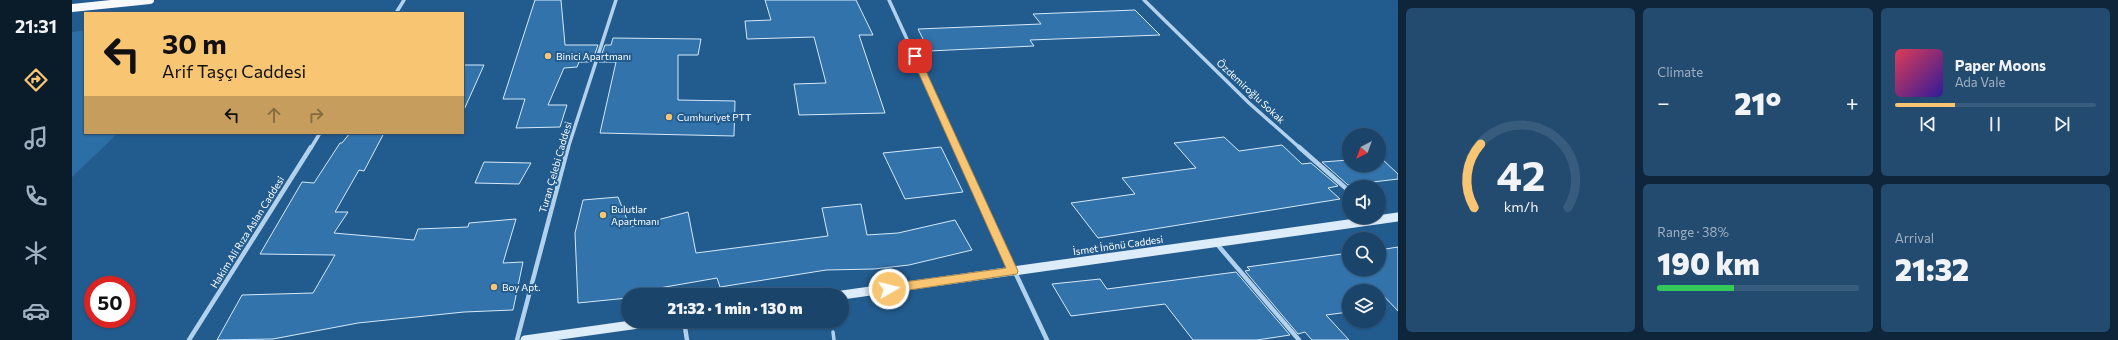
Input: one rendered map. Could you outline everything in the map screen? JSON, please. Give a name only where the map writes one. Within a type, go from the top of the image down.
[{"type":"main road","points":[[72,8],[150,0]]},
{"type":"main road","name":"İsmet İnönü Caddesi","points":[[1386,218],[1398,217]]},
{"type":"main road","name":"İsmet İnönü Caddesi","points":[[849,294],[1342,224]]},
{"type":"main road","points":[[525,340],[621,326]]},
{"type":"street","points":[[397,12],[404,0]]},
{"type":"street","name":"Turan Çelebi Caddesi","points":[[518,340],[565,156],[616,0]]},
{"type":"street","points":[[889,0],[1013,271],[1047,340]]},
{"type":"street","name":"Özdemiroğlu Sokak","points":[[1144,0],[1249,103],[1342,185]]},
{"type":"street","name":"Hakim Ali Rıza Aslan Caddesi","points":[[189,340],[319,134]]},
{"type":"street","points":[[1216,242],[1299,340]]},
{"type":"street","points":[[685,328],[687,340]]},
{"type":"lane","points":[[833,332],[834,340]]},
{"type":"shaded area","points":[[84,30],[84,134],[117,134],[72,177],[72,32]]},
{"type":"building","points":[[535,0],[561,0],[565,45],[598,45],[592,62],[579,62],[577,67],[564,68],[548,105],[567,105],[560,127],[516,128],[525,99],[503,99]]},
{"type":"building","points":[[765,0],[856,0],[873,35],[859,35],[885,113],[799,115],[794,84],[826,83],[814,37],[747,39],[745,21],[771,20]]},
{"type":"building","points":[[1135,10],[1160,35],[1030,40],[1034,46],[929,51],[918,29],[1041,24],[1033,14]]},
{"type":"building","points":[[613,38],[701,39],[698,55],[678,55],[678,100],[735,101],[734,136],[600,133],[616,62],[599,62],[605,45],[611,45]]},
{"type":"building","points":[[464,65],[484,65],[464,110]]},
{"type":"building","points":[[349,134],[383,134],[364,171],[359,170],[335,212],[348,212],[334,233],[414,240],[418,229],[468,227],[469,223],[516,219],[503,263],[523,262],[513,310],[464,312],[358,323],[273,339],[217,340],[242,295],[313,293],[335,255],[260,254],[302,182],[314,183],[340,143],[342,143]]},
{"type":"building","points":[[1224,137],[1239,151],[1282,145],[1302,164],[1311,163],[1338,186],[1328,188],[1340,199],[1098,238],[1071,203],[1135,194],[1122,178],[1196,168],[1174,143]]},
{"type":"building","points":[[941,147],[963,192],[905,199],[883,153]]},
{"type":"building","points":[[1342,161],[1342,172],[1386,172],[1386,163],[1398,174],[1398,179],[1386,180],[1342,180],[1322,162]]},
{"type":"building","points":[[484,162],[531,163],[519,184],[475,183]]},
{"type":"building","points":[[618,197],[630,227],[688,212],[696,253],[828,236],[822,208],[861,204],[867,235],[898,233],[955,220],[972,250],[909,265],[874,269],[826,270],[720,287],[717,278],[659,288],[621,288],[621,299],[578,303],[575,233],[583,200]]},
{"type":"building","points":[[1398,247],[1398,311],[1386,298],[1386,284],[1342,284],[1342,313],[1326,315],[1349,340],[1312,340],[1305,332],[1298,334],[1245,271],[1250,270],[1247,267],[1342,254],[1342,276],[1386,276],[1386,249]]},
{"type":"building","points":[[1236,272],[1290,335],[1257,340],[1193,340],[1165,304],[1071,316],[1052,284],[1100,279],[1107,289]]},
{"type":"place","name":"Binici Apartmanı","points":[[548,56]]},
{"type":"place","name":"Cumhuriyet PTT","points":[[669,117]]},
{"type":"place","name":"Bulutlar Apartmanı","points":[[603,215]]},
{"type":"place","name":"Boy Apt.","points":[[494,287]]},
{"type":"route","points":[[889,289],[1013,271],[915,56]]}]
